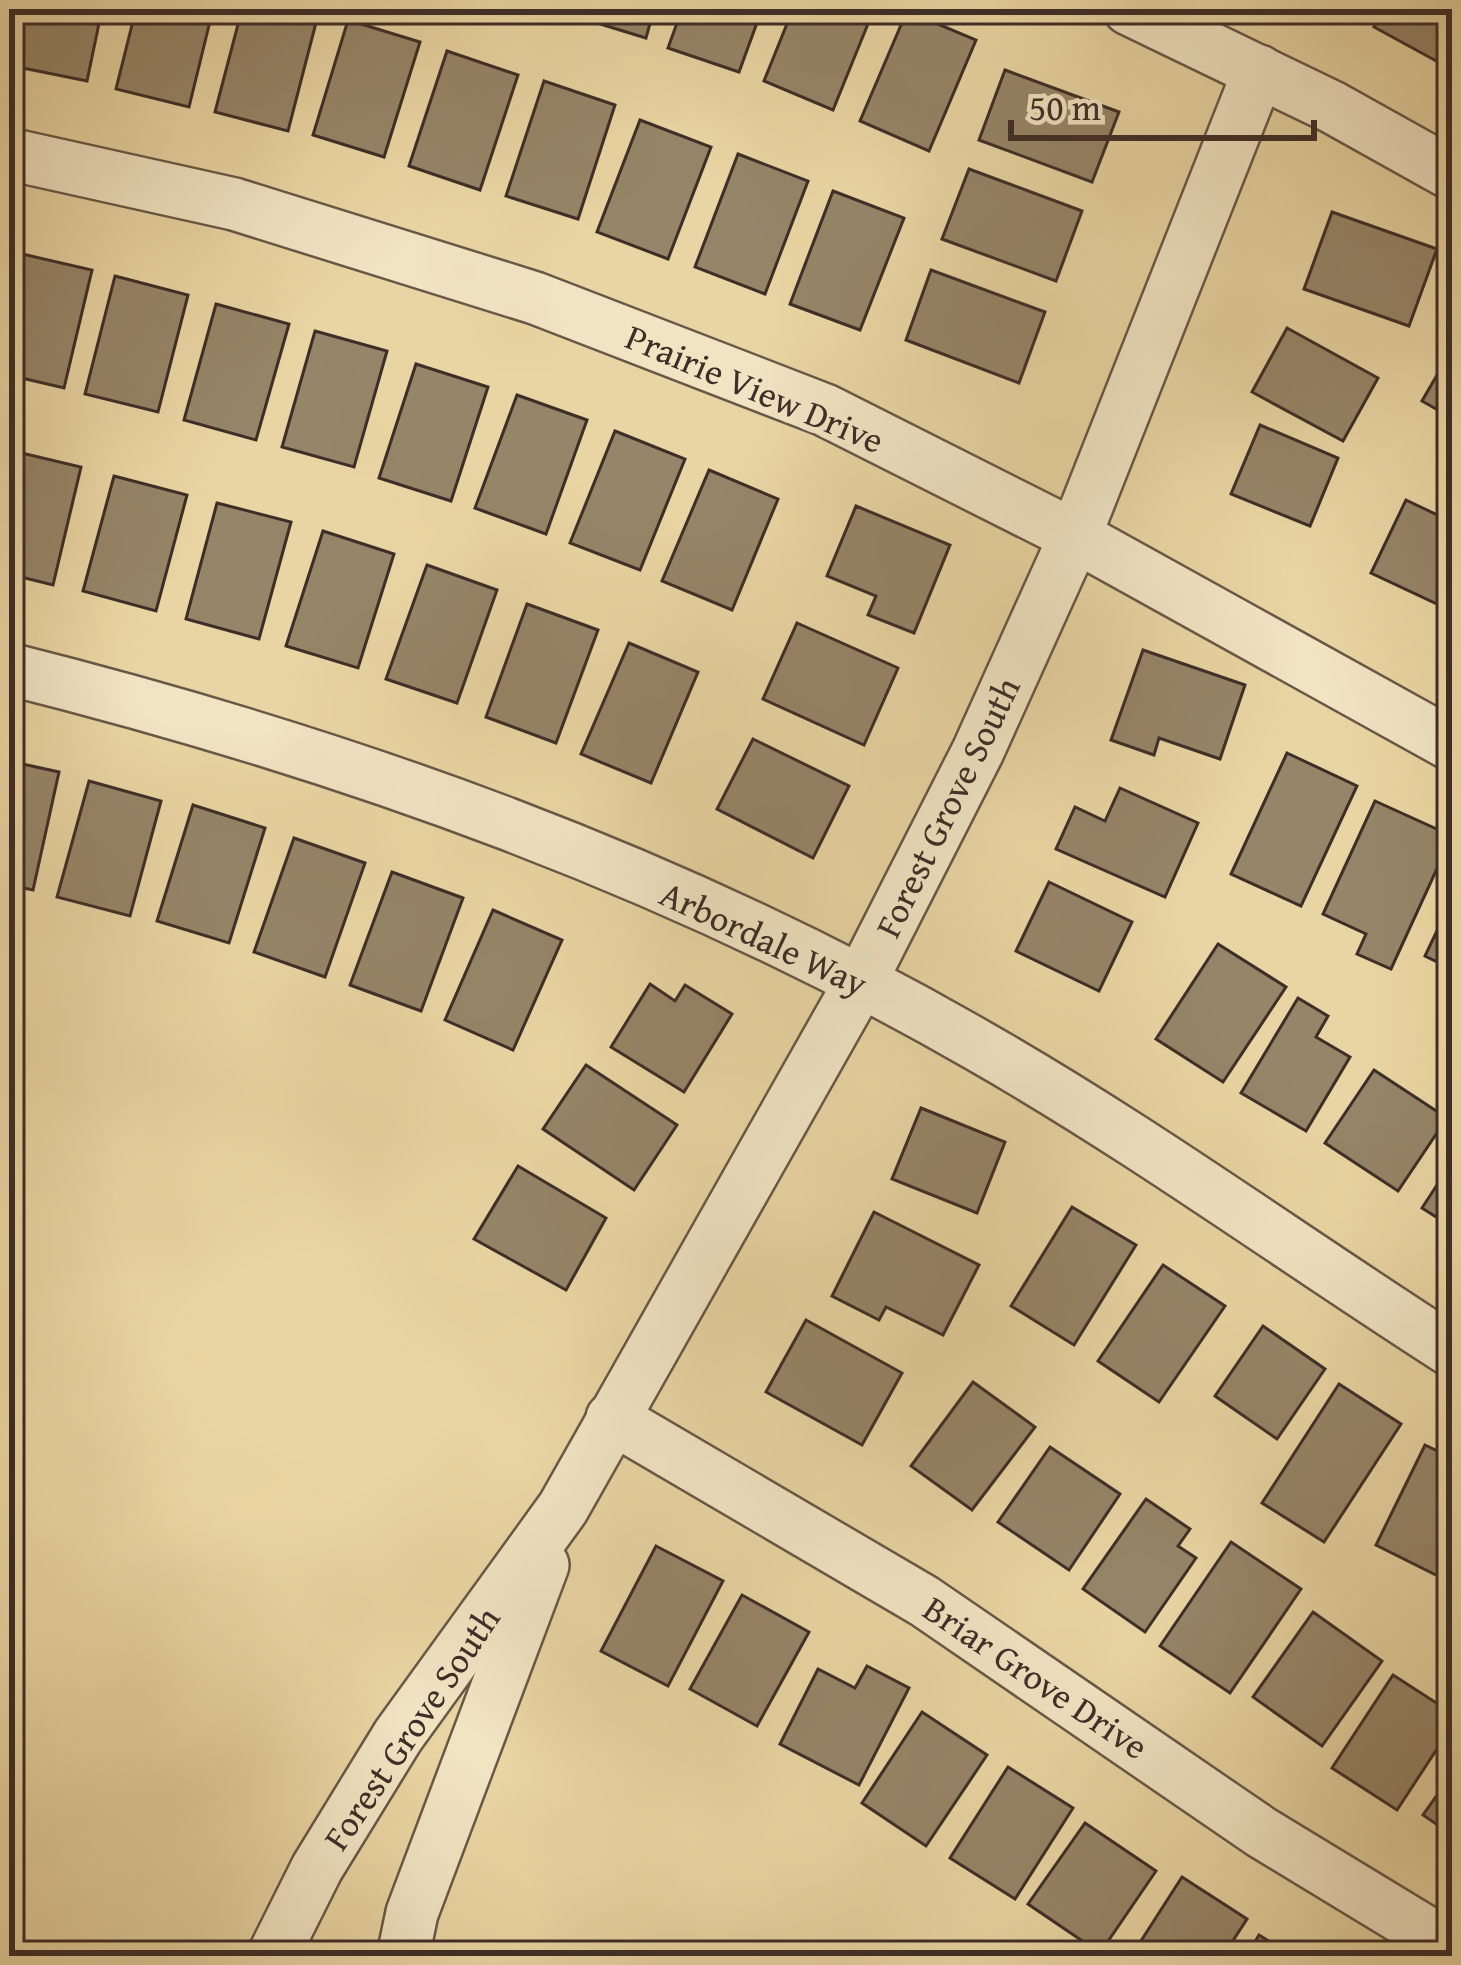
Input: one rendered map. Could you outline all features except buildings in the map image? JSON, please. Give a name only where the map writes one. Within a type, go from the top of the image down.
[{"type":"street","points":[[1129,9],[1452,173]]},
{"type":"street","name":"Forest Grove South","points":[[273,1956],[317,1868],[398,1736],[563,1508],[861,981],[978,752],[1076,536],[1259,71]]},
{"type":"street","name":"Prairie View Drive","points":[[9,154],[234,204],[535,298],[825,410],[1076,536],[1452,745]]},
{"type":"street","name":"Arbordale Way","points":[[9,668],[254,734],[462,803],[861,981],[1136,1140],[1452,1351]]},
{"type":"street","name":"Briar Grove Drive","points":[[612,1418],[924,1601],[1261,1832],[1452,1948]]},
{"type":"street","name":"Forest Grove South","points":[[403,1956],[412,1913],[465,1783],[563,1508]]}]
